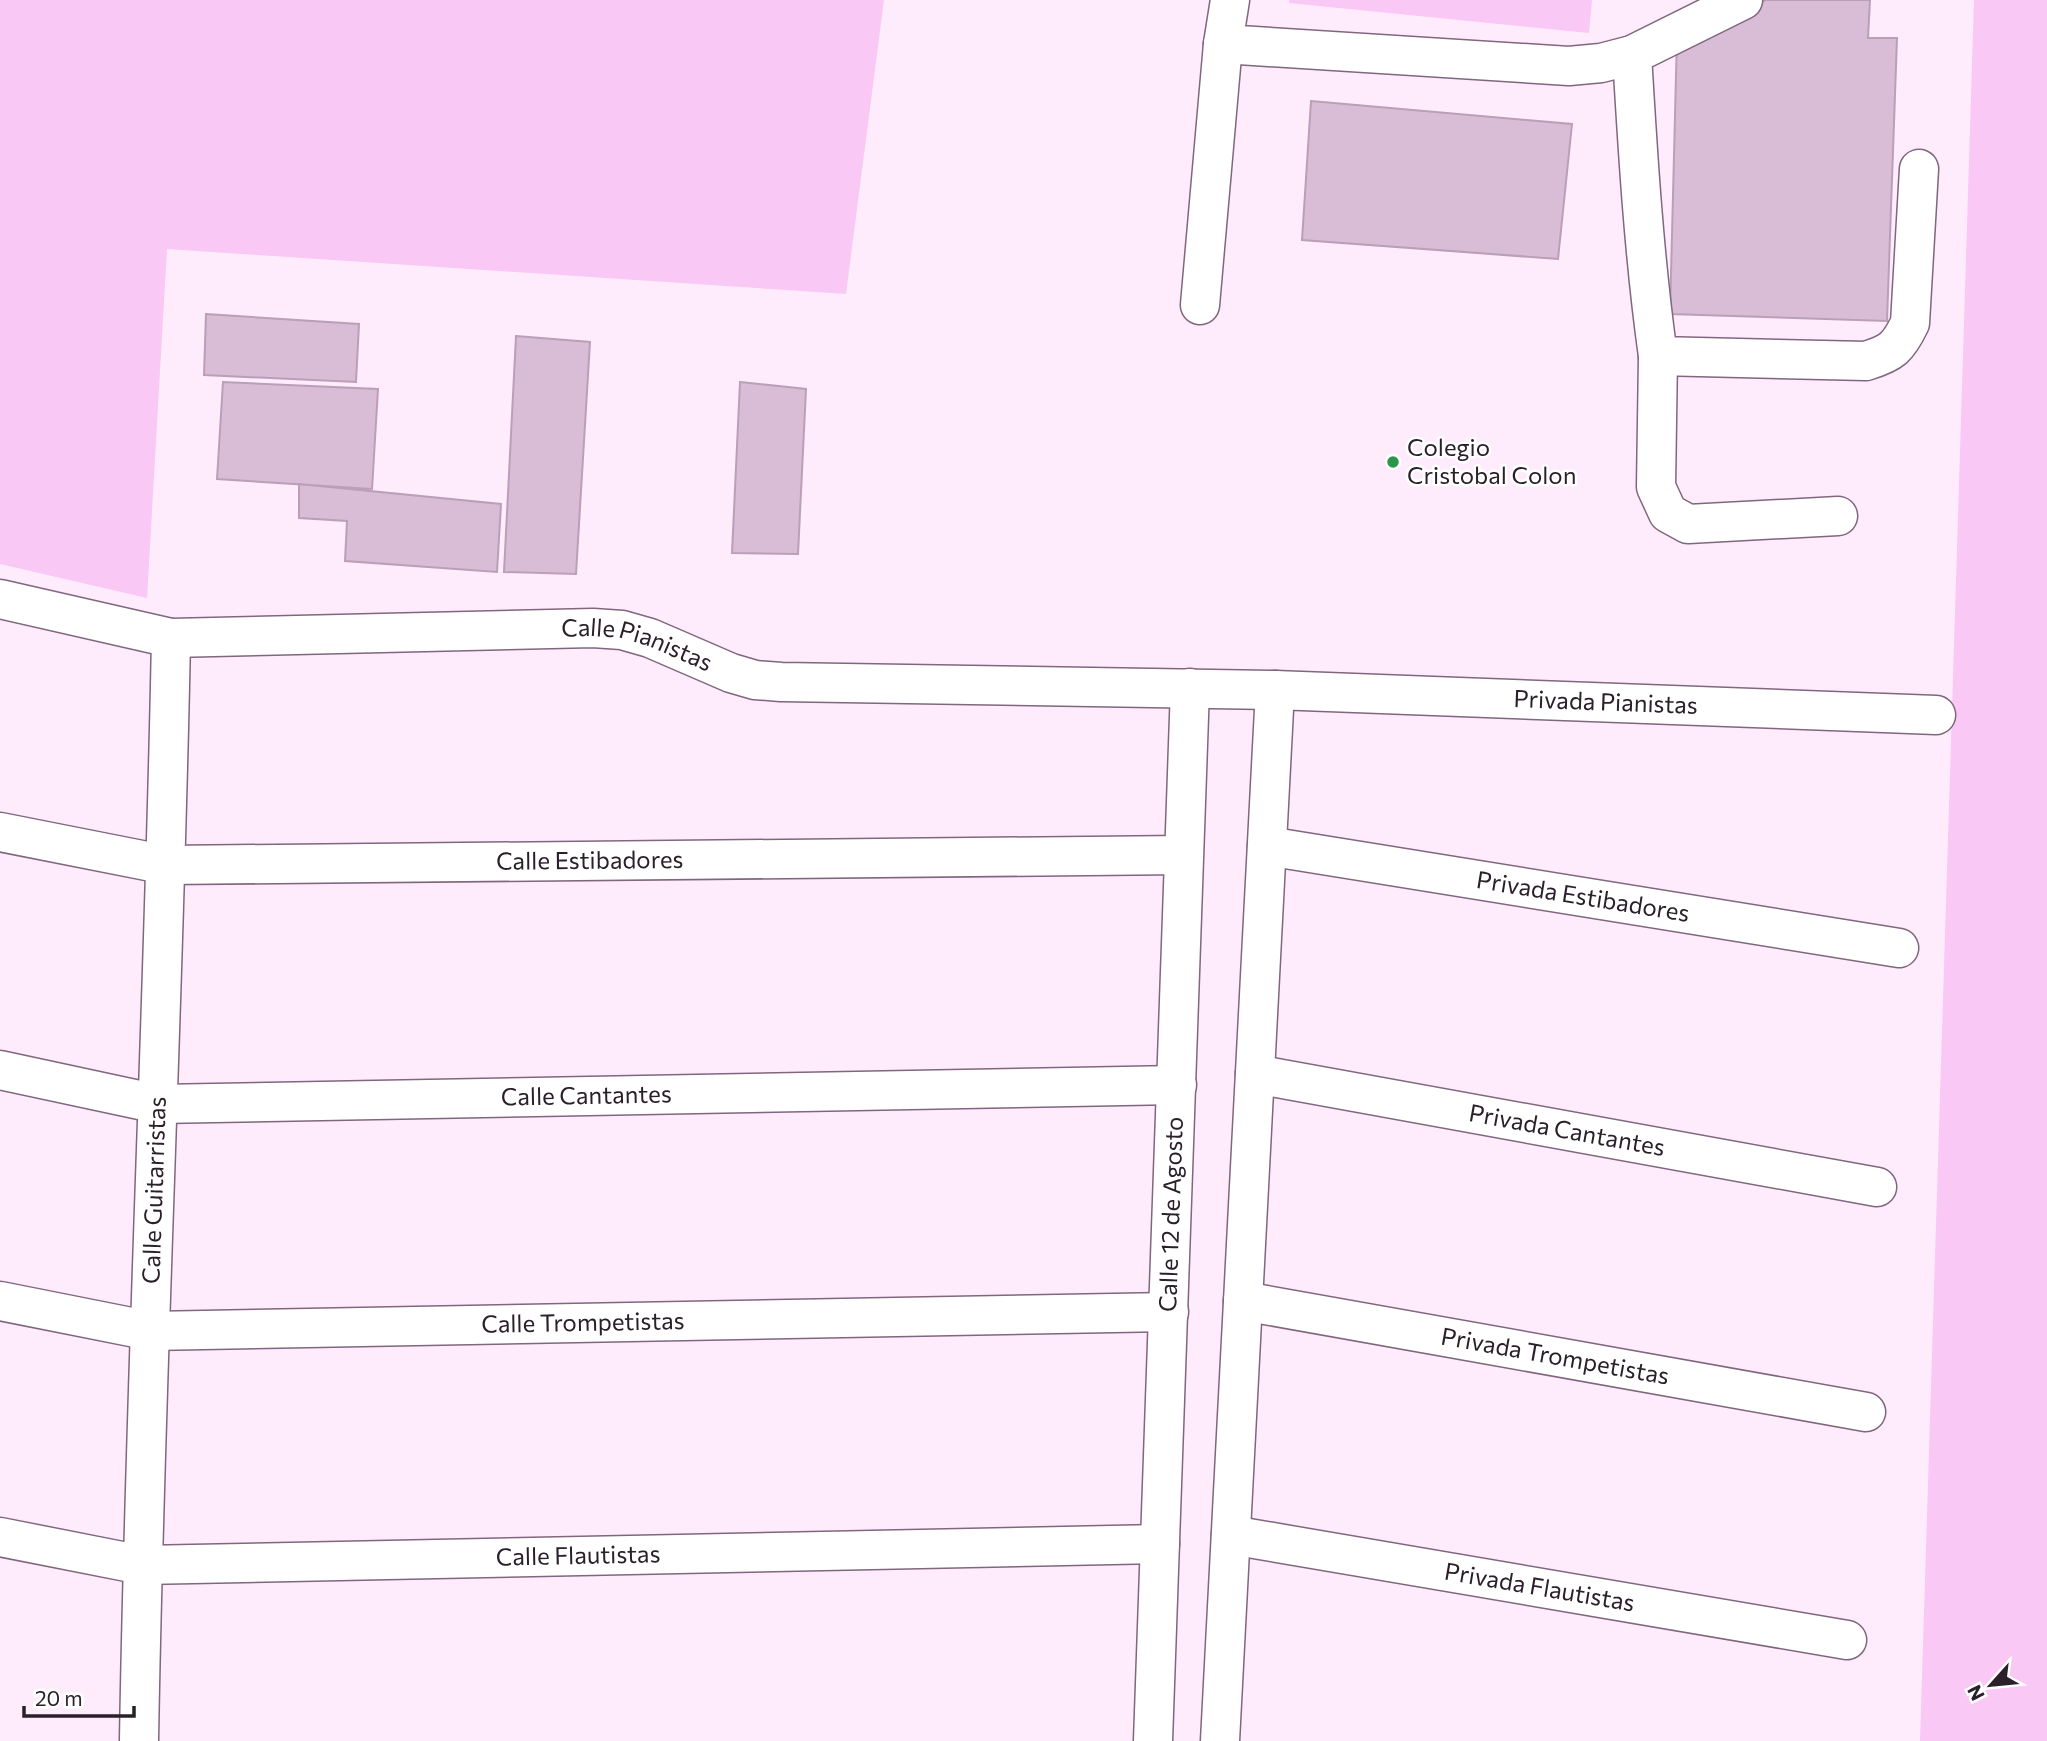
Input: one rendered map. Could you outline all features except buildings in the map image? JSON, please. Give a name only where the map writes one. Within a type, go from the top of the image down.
[{"type":"street","points":[[1200,305],[1223,44],[1230,0]]},
{"type":"street","points":[[1223,44],[1569,66],[1601,63],[1632,55],[1743,0]]},
{"type":"street","points":[[1632,55],[1639,187],[1658,356],[1656,487],[1668,513],[1688,524],[1838,516]]},
{"type":"street","points":[[1658,356],[1866,361],[1887,354],[1901,342],[1910,323],[1919,169]]},
{"type":"street","name":"Calle Pianistas","points":[[0,599],[171,638],[622,629],[755,680],[1275,690]]},
{"type":"street","name":"Calle Guitarristas","points":[[139,1741],[142,1565],[167,865],[171,638]]},
{"type":"street","name":"Calle 12 de Agosto","points":[[1153,1741],[1190,688]]},
{"type":"street","points":[[1220,1741],[1275,690]]},
{"type":"street","name":"Privada Pianistas","points":[[1275,690],[1936,715]]},
{"type":"street","name":"Calle Estibadores","points":[[0,832],[167,865],[1184,855]]},
{"type":"street","name":"Privada Estibadores","points":[[1267,846],[1899,948]]},
{"type":"street","name":"Calle Cantantes","points":[[0,1070],[158,1104],[1177,1085]]},
{"type":"street","name":"Privada Cantantes","points":[[1255,1074],[1877,1187]]},
{"type":"street","name":"Calle Trompetistas","points":[[0,1301],[151,1331],[1168,1312]]},
{"type":"street","name":"Privada Trompetistas","points":[[1243,1301],[1866,1412]]},
{"type":"street","name":"Privada Flautistas","points":[[1231,1535],[1847,1640]]},
{"type":"street","name":"Calle Flautistas","points":[[0,1536],[142,1565],[1160,1544]]},
{"type":"shaded area","points":[[0,0],[884,0],[846,294],[167,249],[147,598],[0,564]]},
{"type":"shaded area","points":[[1289,0],[1592,0],[1589,33],[1289,3]]},
{"type":"shaded area","points":[[1974,0],[2047,0],[2047,1741],[1920,1741]]},
{"type":"place","name":"Colegio Cristobal Colon","points":[[1393,462]]}]
